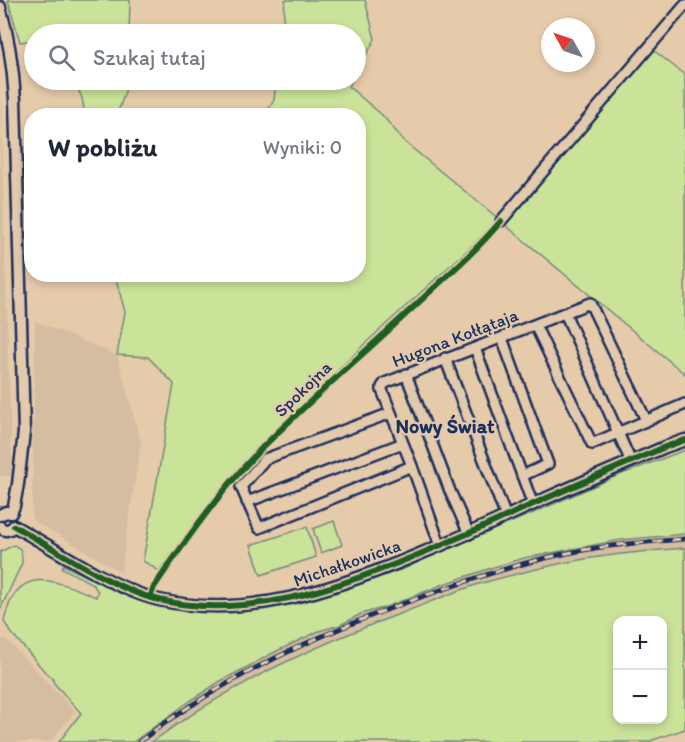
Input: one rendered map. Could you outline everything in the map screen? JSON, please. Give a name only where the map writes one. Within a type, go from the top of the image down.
[{"type":"street","points":[[501,222],[685,5]]},
{"type":"street","points":[[0,7],[12,60],[15,99],[23,385],[23,449],[14,506],[6,514],[16,520],[14,526],[8,530],[0,529]]},
{"type":"street","name":"Hugona Kołłątaja","points":[[441,545],[390,413],[382,387],[385,383],[590,303],[646,420]]},
{"type":"street","points":[[565,313],[631,462]]},
{"type":"street","points":[[535,325],[592,444],[685,404]]},
{"type":"street","points":[[502,338],[548,465],[522,476]]},
{"type":"street","points":[[475,348],[533,505]]},
{"type":"street","points":[[445,358],[506,517]]},
{"type":"street","points":[[406,374],[468,534]]},
{"type":"street","points":[[390,413],[265,459],[241,487],[247,502],[259,528],[412,466]]},
{"type":"street","name":"Michałkowicka","points":[[14,526],[131,591],[160,600],[204,606],[229,606],[271,601],[315,592],[360,578],[685,440]]},
{"type":"street","points":[[247,502],[403,443]]},
{"type":"shaded area","points":[[0,99],[12,475],[0,477]]},
{"type":"shaded area","points":[[35,321],[117,355],[141,442],[121,572],[32,520]]},
{"type":"shaded area","points":[[685,534],[685,548],[600,557],[561,564],[477,585],[365,627],[298,655],[235,687],[178,722],[152,742],[133,742],[219,682],[275,652],[361,614],[524,558],[620,540]]},
{"type":"shaded area","points":[[5,638],[75,711],[50,742],[0,742],[0,639]]},
{"type":"green space","points":[[8,0],[130,0],[129,24],[24,24],[24,41],[20,42]]},
{"type":"green space","points":[[285,0],[365,0],[375,39],[366,56],[366,24],[283,24]]},
{"type":"green space","points":[[652,49],[685,75],[685,374],[504,224]]},
{"type":"green space","points":[[78,90],[126,90],[119,108],[84,108]]},
{"type":"green space","points":[[275,90],[353,90],[381,114],[407,144],[499,219],[256,449],[215,496],[159,571],[143,561],[174,384],[148,357],[117,355],[125,312],[117,282],[366,282],[366,108],[269,108],[274,100]]},
{"type":"green space","points":[[685,450],[685,534],[621,540],[524,558],[361,614],[275,652],[219,682],[133,742],[59,742],[81,713],[9,630],[4,621],[10,602],[18,590],[28,583],[40,580],[52,582],[96,597],[98,592],[93,584],[62,568],[63,565],[125,595],[159,605],[231,611],[254,610],[299,602],[406,568],[440,551],[614,477]]},
{"type":"green space","points":[[334,521],[342,545],[321,553],[313,529]]},
{"type":"green space","points":[[307,527],[316,557],[261,575],[251,545]]},
{"type":"green space","points":[[14,545],[20,549],[22,563],[0,610],[0,552]]},
{"type":"green space","points":[[685,548],[685,729],[647,742],[152,742],[181,721],[241,685],[336,639],[469,587],[563,563]]},
{"type":"railway","points":[[139,742],[172,718],[240,676],[312,641],[386,610],[478,578],[550,557],[611,546],[685,539]]},
{"type":"cycle path","name":"Spokojna","points":[[150,598],[154,587],[203,518],[257,453],[482,243],[501,221]]},
{"type":"cycle path","points":[[14,526],[105,578],[143,595],[192,605],[258,604],[290,598],[354,580],[459,538],[631,461],[685,440]]},
{"type":"district","name":"Nowy Świat","points":[[445,426]]}]
